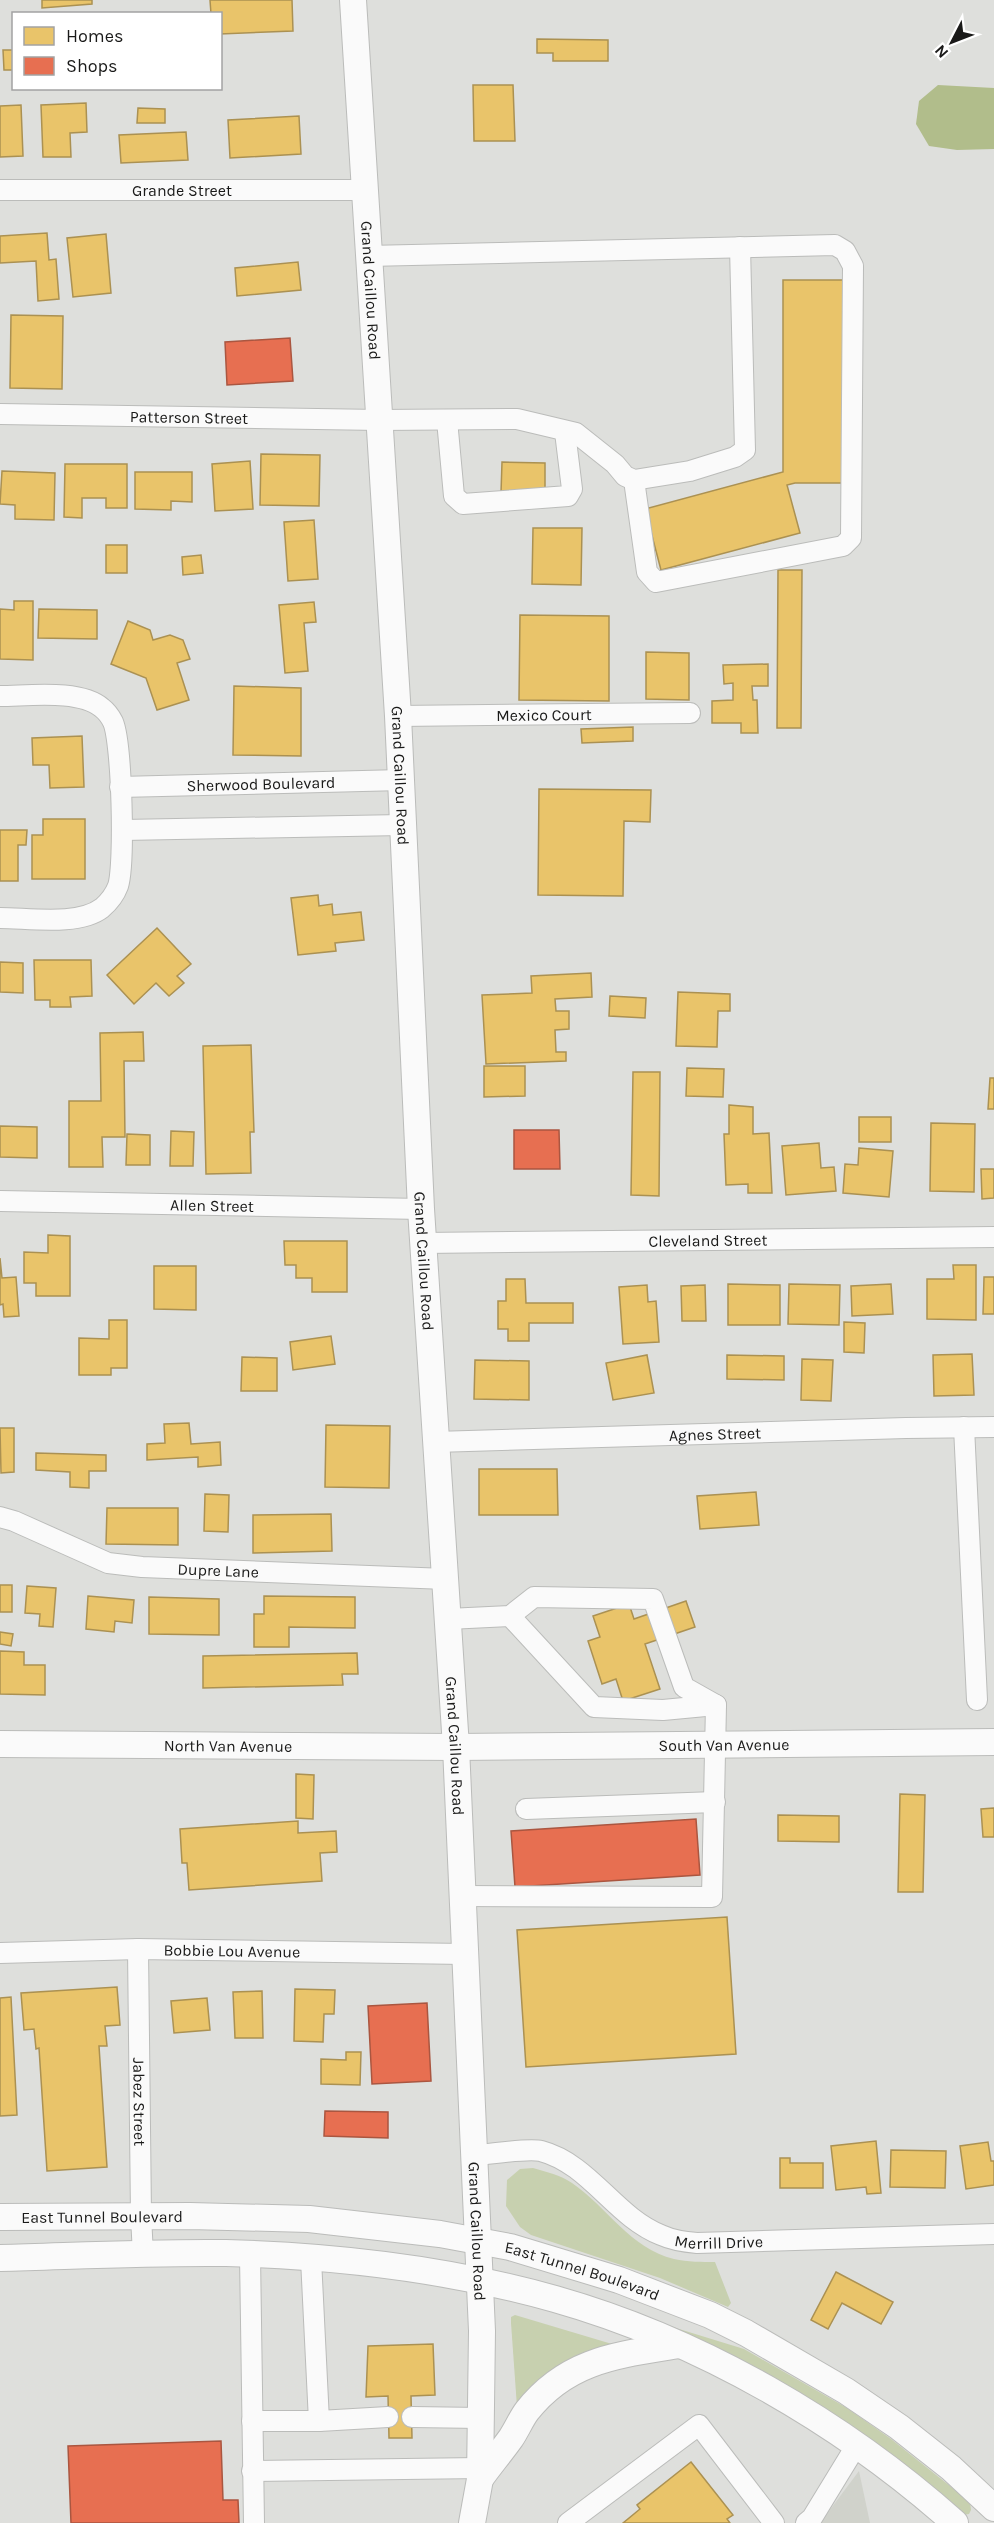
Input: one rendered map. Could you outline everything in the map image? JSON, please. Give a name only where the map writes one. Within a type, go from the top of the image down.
[{"type":"main road","name":"Grand Caillou Road","points":[[353,0],[402,780],[402,825],[423,1243],[456,1747],[472,2156],[482,2331],[480,2473],[472,2523]]},
{"type":"main road","name":"South Van Avenue","points":[[456,1747],[994,1742]]},
{"type":"main road","name":"North Van Avenue","points":[[0,1744],[456,1747]]},
{"type":"main road","name":"East Tunnel Boulevard","points":[[0,2217],[141,2216],[309,2219],[476,2239],[619,2280],[710,2315],[746,2332],[846,2391],[890,2421],[951,2468],[994,2508]]},
{"type":"main road","points":[[0,2258],[250,2255],[373,2263],[479,2281],[556,2299],[644,2329],[724,2365],[828,2426],[928,2499],[955,2523]]},
{"type":"main road","points":[[480,2473],[511,2438],[527,2411],[551,2386],[574,2371],[609,2356],[679,2345]]},
{"type":"street","name":"Grande Street","points":[[0,190],[364,190]]},
{"type":"street","points":[[368,256],[740,247],[834,245],[845,251],[853,266],[850,538],[843,546],[656,582],[647,572],[634,480],[690,471],[735,457],[745,450],[740,247]]},
{"type":"street","name":"Patterson Street","points":[[0,414],[379,420],[517,419],[576,433],[615,464],[625,476],[634,480]]},
{"type":"street","points":[[447,420],[454,496],[463,504],[568,496],[573,489],[565,432]]},
{"type":"street","points":[[0,696],[68,696],[89,699],[104,708],[113,722],[117,742],[123,830],[118,885],[110,901],[100,910],[84,917],[67,919],[0,918]]},
{"type":"street","name":"Mexico Court","points":[[398,716],[690,713]]},
{"type":"street","name":"Sherwood Boulevard","points":[[120,788],[402,780]]},
{"type":"street","points":[[123,830],[402,825]]},
{"type":"street","name":"Allen Street","points":[[0,1201],[421,1209]]},
{"type":"street","name":"Cleveland Street","points":[[423,1243],[994,1237]]},
{"type":"street","points":[[964,1427],[976,1700]]},
{"type":"street","name":"Agnes Street","points":[[435,1442],[994,1427]]},
{"type":"street","name":"Dupre Lane","points":[[0,1517],[14,1521],[108,1563],[446,1579]]},
{"type":"street","points":[[448,1620],[510,1616],[534,1597],[653,1599],[684,1687],[716,1705]]},
{"type":"street","points":[[510,1616],[594,1707],[663,1710],[716,1705]]},
{"type":"street","points":[[462,1896],[712,1897],[717,1745],[716,1705]]},
{"type":"street","points":[[526,1809],[715,1802]]},
{"type":"street","name":"Bobbie Lou Avenue","points":[[0,1953],[138,1948],[464,1954]]},
{"type":"street","name":"Jabez Street","points":[[138,1948],[143,2255]]},
{"type":"street","name":"Merrill Drive","points":[[472,2156],[540,2151],[574,2166],[629,2214],[659,2235],[680,2241],[697,2243],[994,2234]]},
{"type":"street","points":[[250,2255],[254,2523]]},
{"type":"street","points":[[311,2259],[319,2421]]},
{"type":"street","points":[[252,2421],[319,2421],[388,2417]]},
{"type":"street","points":[[412,2417],[480,2418]]},
{"type":"street","points":[[568,2523],[699,2425],[774,2523]]},
{"type":"street","points":[[806,2523],[812,2518],[856,2446]]},
{"type":"street","points":[[252,2471],[480,2473]]},
{"type":"shaded area","points":[[938,85],[994,88],[994,149],[957,150],[929,146],[916,124],[919,101]]},
{"type":"shaded area","points":[[533,2168],[572,2183],[632,2237],[659,2254],[679,2260],[715,2262],[731,2303],[728,2307],[660,2278],[531,2235],[520,2227],[506,2206],[507,2180],[520,2169]]},
{"type":"shaded area","points":[[520,2277],[602,2301],[679,2329],[744,2349],[847,2408],[891,2439],[970,2502],[969,2514],[963,2515],[880,2450]]},
{"type":"shaded area","points":[[515,2315],[614,2346],[517,2407],[511,2323],[511,2317]]},
{"type":"shaded area","points":[[859,2471],[870,2523],[820,2523]]},
{"type":"building: Homes","points":[[42,0],[92,0],[92,4],[42,8]]},
{"type":"building: Homes","points":[[210,0],[292,0],[293,31],[222,34],[222,12],[211,12]]},
{"type":"building: Homes","points":[[537,39],[608,40],[608,61],[553,61],[553,53],[537,53]]},
{"type":"building: Homes","points":[[3,50],[12,50],[12,70],[4,70]]},
{"type":"building: Homes","points":[[473,85],[513,85],[515,141],[474,141]]},
{"type":"building: Homes","points":[[86,103],[87,132],[70,133],[71,157],[43,157],[41,105]]},
{"type":"building: Homes","points":[[21,105],[23,156],[0,157],[0,106]]},
{"type":"building: Homes","points":[[138,108],[165,109],[165,123],[137,123]]},
{"type":"building: Homes","points":[[299,116],[301,154],[230,158],[228,120]]},
{"type":"building: Homes","points":[[186,132],[188,160],[121,163],[119,135]]},
{"type":"building: Homes","points":[[47,233],[49,260],[56,259],[59,299],[38,301],[36,261],[0,263],[0,236]]},
{"type":"building: Homes","points":[[106,234],[111,293],[73,297],[67,238]]},
{"type":"building: Homes","points":[[298,262],[301,290],[237,296],[235,268]]},
{"type":"building: Homes","points":[[783,280],[845,280],[845,483],[787,485],[800,533],[661,570],[645,509],[783,472]]},
{"type":"building: Homes","points":[[11,315],[63,316],[62,389],[10,388]]},
{"type":"building: Homes","points":[[261,454],[320,455],[319,506],[260,505]]},
{"type":"building: Homes","points":[[250,461],[253,509],[215,511],[212,464]]},
{"type":"building: Homes","points":[[502,462],[545,463],[545,494],[501,493]]},
{"type":"building: Homes","points":[[65,464],[127,464],[127,508],[106,508],[106,498],[82,498],[82,518],[64,517]]},
{"type":"building: Homes","points":[[2,471],[55,473],[54,520],[15,519],[15,505],[0,504]]},
{"type":"building: Homes","points":[[135,472],[192,472],[192,502],[171,501],[171,510],[135,509]]},
{"type":"building: Homes","points":[[314,520],[318,579],[288,581],[284,522]]},
{"type":"building: Homes","points":[[533,528],[582,528],[581,585],[532,584]]},
{"type":"building: Homes","points":[[106,545],[127,545],[127,573],[106,573]]},
{"type":"building: Homes","points":[[201,555],[203,573],[183,575],[182,557]]},
{"type":"building: Homes","points":[[778,570],[802,570],[801,728],[777,728]]},
{"type":"building: Homes","points":[[14,601],[33,601],[33,660],[0,659],[0,609],[14,610]]},
{"type":"building: Homes","points":[[314,602],[316,622],[304,623],[308,671],[285,673],[279,605]]},
{"type":"building: Homes","points":[[39,609],[97,610],[97,639],[38,638]]},
{"type":"building: Homes","points":[[520,615],[609,616],[609,701],[519,700]]},
{"type":"building: Homes","points":[[128,621],[150,630],[153,640],[170,635],[183,640],[190,659],[177,663],[189,700],[157,710],[146,678],[111,664]]},
{"type":"building: Homes","points":[[646,652],[689,653],[689,700],[646,699]]},
{"type":"building: Homes","points":[[768,664],[768,686],[752,686],[753,700],[757,700],[758,733],[741,733],[741,723],[712,723],[712,701],[733,700],[733,683],[724,684],[723,665]]},
{"type":"building: Homes","points":[[234,686],[301,688],[301,756],[233,755]]},
{"type":"building: Homes","points":[[633,727],[633,741],[582,743],[581,729]]},
{"type":"building: Homes","points":[[82,736],[84,787],[50,788],[49,765],[33,765],[32,738]]},
{"type":"building: Homes","points":[[539,789],[651,790],[650,822],[624,821],[623,896],[538,895]]},
{"type":"building: Homes","points":[[43,819],[85,819],[85,879],[32,879],[32,835],[43,835]]},
{"type":"building: Homes","points":[[0,830],[27,830],[26,845],[18,845],[18,881],[0,881]]},
{"type":"building: Homes","points":[[318,895],[319,906],[332,904],[333,915],[361,912],[364,940],[335,943],[336,951],[298,955],[291,898]]},
{"type":"building: Homes","points":[[157,928],[191,964],[177,976],[184,983],[169,996],[156,983],[134,1004],[107,975]]},
{"type":"building: Homes","points":[[34,960],[91,960],[92,996],[70,997],[71,1007],[50,1007],[50,1000],[35,1000]]},
{"type":"building: Homes","points":[[0,962],[23,963],[23,993],[0,992]]},
{"type":"building: Homes","points":[[591,973],[592,997],[555,999],[556,1011],[569,1011],[569,1029],[555,1030],[556,1052],[566,1052],[566,1061],[486,1064],[482,995],[532,993],[531,976]]},
{"type":"building: Homes","points":[[678,992],[730,994],[730,1011],[718,1011],[717,1047],[676,1046]]},
{"type":"building: Homes","points":[[610,996],[646,998],[645,1018],[609,1016]]},
{"type":"building: Homes","points":[[143,1032],[144,1061],[124,1061],[125,1137],[102,1137],[103,1167],[69,1167],[69,1101],[101,1101],[100,1033]]},
{"type":"building: Homes","points":[[251,1045],[254,1132],[250,1132],[251,1173],[206,1174],[203,1046]]},
{"type":"building: Homes","points":[[484,1066],[525,1066],[525,1096],[484,1097]]},
{"type":"building: Homes","points":[[687,1068],[724,1069],[723,1097],[686,1096]]},
{"type":"building: Homes","points":[[633,1072],[660,1072],[659,1196],[631,1195]]},
{"type":"building: Homes","points":[[990,1078],[994,1078],[994,1109],[988,1109]]},
{"type":"building: Homes","points":[[729,1105],[753,1107],[753,1134],[769,1133],[772,1193],[748,1193],[748,1184],[726,1185],[724,1134],[729,1134]]},
{"type":"building: Homes","points":[[859,1117],[891,1117],[891,1142],[859,1142]]},
{"type":"building: Homes","points":[[931,1123],[975,1124],[974,1192],[930,1191]]},
{"type":"building: Homes","points":[[0,1126],[37,1127],[37,1158],[0,1157]]},
{"type":"building: Homes","points":[[171,1131],[194,1132],[193,1166],[170,1166]]},
{"type":"building: Homes","points":[[127,1134],[150,1135],[150,1165],[126,1165]]},
{"type":"building: Homes","points":[[819,1143],[821,1168],[834,1167],[836,1191],[786,1195],[782,1146]]},
{"type":"building: Homes","points":[[859,1148],[893,1151],[889,1197],[843,1193],[845,1164],[858,1165]]},
{"type":"building: Homes","points":[[981,1169],[994,1169],[994,1198],[982,1199]]},
{"type":"building: Homes","points":[[48,1235],[70,1236],[70,1296],[36,1296],[36,1283],[24,1283],[24,1252],[48,1253]]},
{"type":"building: Homes","points":[[284,1241],[347,1241],[347,1292],[312,1292],[312,1278],[296,1278],[296,1265],[285,1265]]},
{"type":"building: Homes","points":[[0,1258],[2,1278],[16,1277],[19,1316],[4,1317],[3,1304],[0,1305]]},
{"type":"building: Homes","points":[[953,1265],[976,1265],[976,1320],[927,1319],[927,1279],[954,1279]]},
{"type":"building: Homes","points":[[154,1266],[196,1266],[196,1310],[154,1309]]},
{"type":"building: Homes","points":[[984,1277],[994,1277],[994,1314],[983,1314]]},
{"type":"building: Homes","points":[[506,1279],[525,1279],[526,1303],[573,1303],[573,1323],[529,1323],[529,1341],[508,1341],[508,1329],[498,1329],[498,1301],[506,1301]]},
{"type":"building: Homes","points":[[728,1284],[780,1285],[780,1325],[728,1325]]},
{"type":"building: Homes","points":[[789,1284],[840,1285],[839,1325],[788,1324]]},
{"type":"building: Homes","points":[[891,1284],[893,1314],[852,1316],[851,1286]]},
{"type":"building: Homes","points":[[647,1285],[648,1302],[656,1301],[659,1342],[623,1344],[619,1287]]},
{"type":"building: Homes","points":[[705,1285],[706,1321],[682,1321],[681,1286]]},
{"type":"building: Homes","points":[[109,1320],[127,1320],[127,1368],[111,1368],[111,1375],[79,1375],[79,1338],[109,1339]]},
{"type":"building: Homes","points":[[844,1322],[865,1323],[864,1353],[844,1352]]},
{"type":"building: Homes","points":[[331,1336],[335,1364],[293,1370],[290,1342]]},
{"type":"building: Homes","points":[[972,1354],[974,1395],[934,1396],[933,1355]]},
{"type":"building: Homes","points":[[647,1355],[654,1393],[613,1400],[606,1363]]},
{"type":"building: Homes","points":[[727,1355],[784,1356],[784,1380],[727,1379]]},
{"type":"building: Homes","points":[[242,1357],[277,1358],[277,1391],[241,1391]]},
{"type":"building: Homes","points":[[802,1359],[833,1360],[831,1401],[801,1400]]},
{"type":"building: Homes","points":[[475,1360],[529,1361],[529,1400],[474,1399]]},
{"type":"building: Homes","points":[[189,1423],[191,1444],[220,1442],[221,1465],[198,1467],[198,1457],[147,1460],[147,1444],[165,1443],[164,1424]]},
{"type":"building: Homes","points":[[326,1425],[390,1426],[389,1488],[325,1487]]},
{"type":"building: Homes","points":[[0,1428],[14,1428],[14,1472],[1,1473]]},
{"type":"building: Homes","points":[[36,1453],[106,1455],[106,1471],[89,1471],[89,1488],[70,1487],[70,1472],[36,1470]]},
{"type":"building: Homes","points":[[479,1469],[557,1469],[558,1515],[479,1515]]},
{"type":"building: Homes","points":[[756,1492],[759,1525],[700,1529],[697,1496]]},
{"type":"building: Homes","points":[[205,1494],[229,1495],[228,1532],[204,1531]]},
{"type":"building: Homes","points":[[107,1508],[178,1508],[178,1545],[106,1544]]},
{"type":"building: Homes","points":[[331,1514],[332,1551],[253,1553],[253,1515]]},
{"type":"building: Homes","points":[[0,1585],[12,1585],[12,1612],[0,1612]]},
{"type":"building: Homes","points":[[27,1586],[56,1588],[53,1627],[39,1626],[40,1614],[25,1613]]},
{"type":"building: Homes","points":[[88,1596],[134,1600],[132,1623],[115,1621],[114,1632],[86,1629]]},
{"type":"building: Homes","points":[[264,1596],[355,1597],[355,1628],[289,1627],[289,1647],[254,1647],[254,1614],[264,1614]]},
{"type":"building: Homes","points":[[149,1597],[219,1599],[219,1635],[149,1634]]},
{"type":"building: Homes","points":[[686,1601],[695,1627],[645,1644],[660,1689],[623,1701],[616,1679],[602,1684],[588,1641],[600,1637],[593,1616],[629,1604],[634,1619]]},
{"type":"building: Homes","points":[[0,1632],[13,1634],[11,1646],[0,1644]]},
{"type":"building: Homes","points":[[0,1651],[24,1652],[24,1665],[45,1665],[45,1695],[0,1694]]},
{"type":"building: Homes","points":[[357,1653],[358,1674],[342,1674],[343,1685],[203,1688],[203,1656]]},
{"type":"building: Homes","points":[[296,1774],[314,1775],[313,1819],[296,1818]]},
{"type":"building: Homes","points":[[900,1794],[925,1795],[923,1892],[898,1892]]},
{"type":"building: Homes","points":[[994,1808],[994,1837],[983,1837],[981,1809]]},
{"type":"building: Homes","points":[[778,1815],[839,1816],[839,1842],[778,1841]]},
{"type":"building: Homes","points":[[298,1821],[298,1833],[336,1831],[337,1852],[320,1853],[322,1881],[189,1890],[187,1863],[182,1863],[180,1829]]},
{"type":"building: Homes","points":[[727,1917],[736,2054],[526,2067],[517,1930]]},
{"type":"building: Homes","points":[[117,1987],[120,2025],[105,2026],[107,2046],[99,2046],[107,2167],[47,2171],[39,2048],[36,2049],[34,2029],[24,2030],[21,1993]]},
{"type":"building: Homes","points":[[295,1989],[335,1990],[334,2014],[324,2014],[323,2042],[294,2041]]},
{"type":"building: Homes","points":[[262,1991],[263,2038],[235,2038],[233,1992]]},
{"type":"building: Homes","points":[[11,1997],[17,2115],[0,2116],[0,1998]]},
{"type":"building: Homes","points":[[207,1998],[210,2030],[174,2033],[171,2001]]},
{"type":"building: Homes","points":[[346,2052],[361,2052],[360,2085],[321,2084],[321,2059],[346,2060]]},
{"type":"building: Homes","points":[[876,2141],[881,2193],[867,2194],[866,2187],[836,2190],[831,2146]]},
{"type":"building: Homes","points":[[988,2142],[991,2161],[994,2161],[994,2185],[966,2189],[960,2146]]},
{"type":"building: Homes","points":[[891,2150],[946,2151],[945,2188],[890,2187]]},
{"type":"building: Homes","points":[[780,2158],[790,2158],[790,2163],[823,2163],[823,2188],[780,2188]]},
{"type":"building: Homes","points":[[836,2272],[893,2302],[881,2324],[842,2303],[828,2329],[811,2320]]},
{"type":"building: Homes","points":[[433,2344],[435,2395],[411,2396],[412,2438],[389,2438],[388,2396],[366,2397],[368,2346]]},
{"type":"building: Homes","points":[[691,2462],[733,2515],[727,2519],[730,2523],[623,2523],[640,2509],[637,2505]]},
{"type":"building: Shops","points":[[290,338],[293,381],[227,385],[225,342]]},
{"type":"building: Shops","points":[[514,1130],[559,1130],[560,1169],[514,1169]]},
{"type":"building: Shops","points":[[696,1819],[700,1875],[515,1887],[511,1831]]},
{"type":"building: Shops","points":[[427,2003],[431,2081],[372,2084],[368,2006]]},
{"type":"building: Shops","points":[[325,2111],[388,2112],[388,2138],[324,2136]]},
{"type":"building: Shops","points":[[221,2441],[223,2500],[238,2500],[239,2523],[71,2523],[68,2446]]}]
